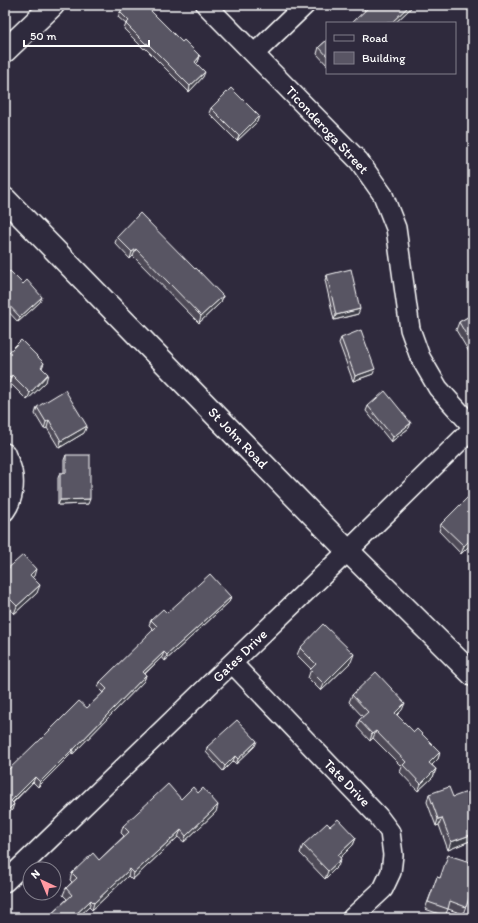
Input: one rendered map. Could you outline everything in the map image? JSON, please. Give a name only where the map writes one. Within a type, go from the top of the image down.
[{"type":"street","points":[[5,51],[53,5]]},
{"type":"street","name":"Ticonderoga Street","points":[[206,5],[360,161],[383,195],[396,228],[410,329],[420,357],[438,388],[473,427]]},
{"type":"street","points":[[254,54],[305,5]]},
{"type":"street","name":"St John Road","points":[[5,199],[348,551],[473,675]]},
{"type":"street","name":"Gates Drive","points":[[5,882],[348,551],[473,427]]},
{"type":"street","points":[[5,453],[12,471],[13,488],[9,506],[5,511]]},
{"type":"street","name":"Tate Drive","points":[[232,663],[378,816],[390,832],[393,855],[391,872],[382,889],[352,918]]},
{"type":"building","points":[[126,5],[145,5],[182,42],[184,40],[200,56],[195,62],[205,72],[190,86],[126,24],[129,21],[120,12]]},
{"type":"building","points":[[368,5],[410,5],[392,22],[353,22],[370,6]]},
{"type":"building","points":[[326,41],[326,55],[319,47]]},
{"type":"building","points":[[231,88],[259,116],[239,136],[211,108]]},
{"type":"building","points":[[140,213],[223,296],[201,316],[136,249],[132,252],[117,237]]},
{"type":"building","points":[[351,269],[360,309],[336,315],[327,275]]},
{"type":"building","points":[[10,271],[23,284],[27,280],[42,297],[20,317],[5,301],[5,275]]},
{"type":"building","points":[[473,314],[473,347],[459,322]]},
{"type":"building","points":[[361,330],[375,369],[355,376],[341,338]]},
{"type":"building","points":[[21,340],[44,363],[41,367],[48,374],[30,393],[12,375],[7,379],[5,377],[5,356]]},
{"type":"building","points":[[65,390],[87,426],[61,441],[49,420],[46,422],[37,407]]},
{"type":"building","points":[[385,391],[411,423],[393,437],[368,406]]},
{"type":"building","points":[[66,455],[90,455],[90,499],[60,500],[60,473],[66,473]]},
{"type":"building","points":[[473,492],[473,537],[464,546],[441,524]]},
{"type":"building","points":[[23,555],[36,569],[30,575],[40,585],[17,606],[5,594],[5,571]]},
{"type":"building","points":[[210,574],[231,597],[167,655],[164,652],[143,672],[146,675],[74,749],[40,782],[35,777],[11,801],[14,804],[5,813],[5,773],[79,701],[87,708],[107,689],[100,682],[157,626],[151,620],[163,609],[167,613]]},
{"type":"building","points":[[323,624],[354,654],[324,684],[310,670],[316,664],[300,648]]},
{"type":"building","points":[[376,672],[405,703],[395,713],[414,732],[417,729],[440,752],[429,763],[436,769],[421,784],[403,765],[406,762],[376,731],[372,734],[359,720],[368,712],[352,695]]},
{"type":"building","points":[[237,720],[257,741],[238,759],[235,756],[225,766],[207,747]]},
{"type":"building","points":[[168,784],[181,799],[193,787],[198,793],[203,788],[218,805],[186,836],[181,830],[134,873],[130,869],[94,903],[91,900],[72,918],[47,918],[72,895],[66,888],[77,878],[72,873],[93,853],[99,860],[129,832],[123,826]]},
{"type":"building","points":[[449,787],[453,797],[467,792],[473,809],[473,834],[451,842],[442,818],[438,819],[429,794]]},
{"type":"building","points":[[338,819],[356,838],[338,855],[341,859],[328,871],[303,845],[327,823],[330,826]]},
{"type":"building","points":[[448,855],[473,863],[470,873],[473,874],[473,887],[466,907],[450,901],[448,909],[428,902],[437,877],[440,878]]},
{"type":"building","points":[[33,913],[38,918],[28,918]]}]
